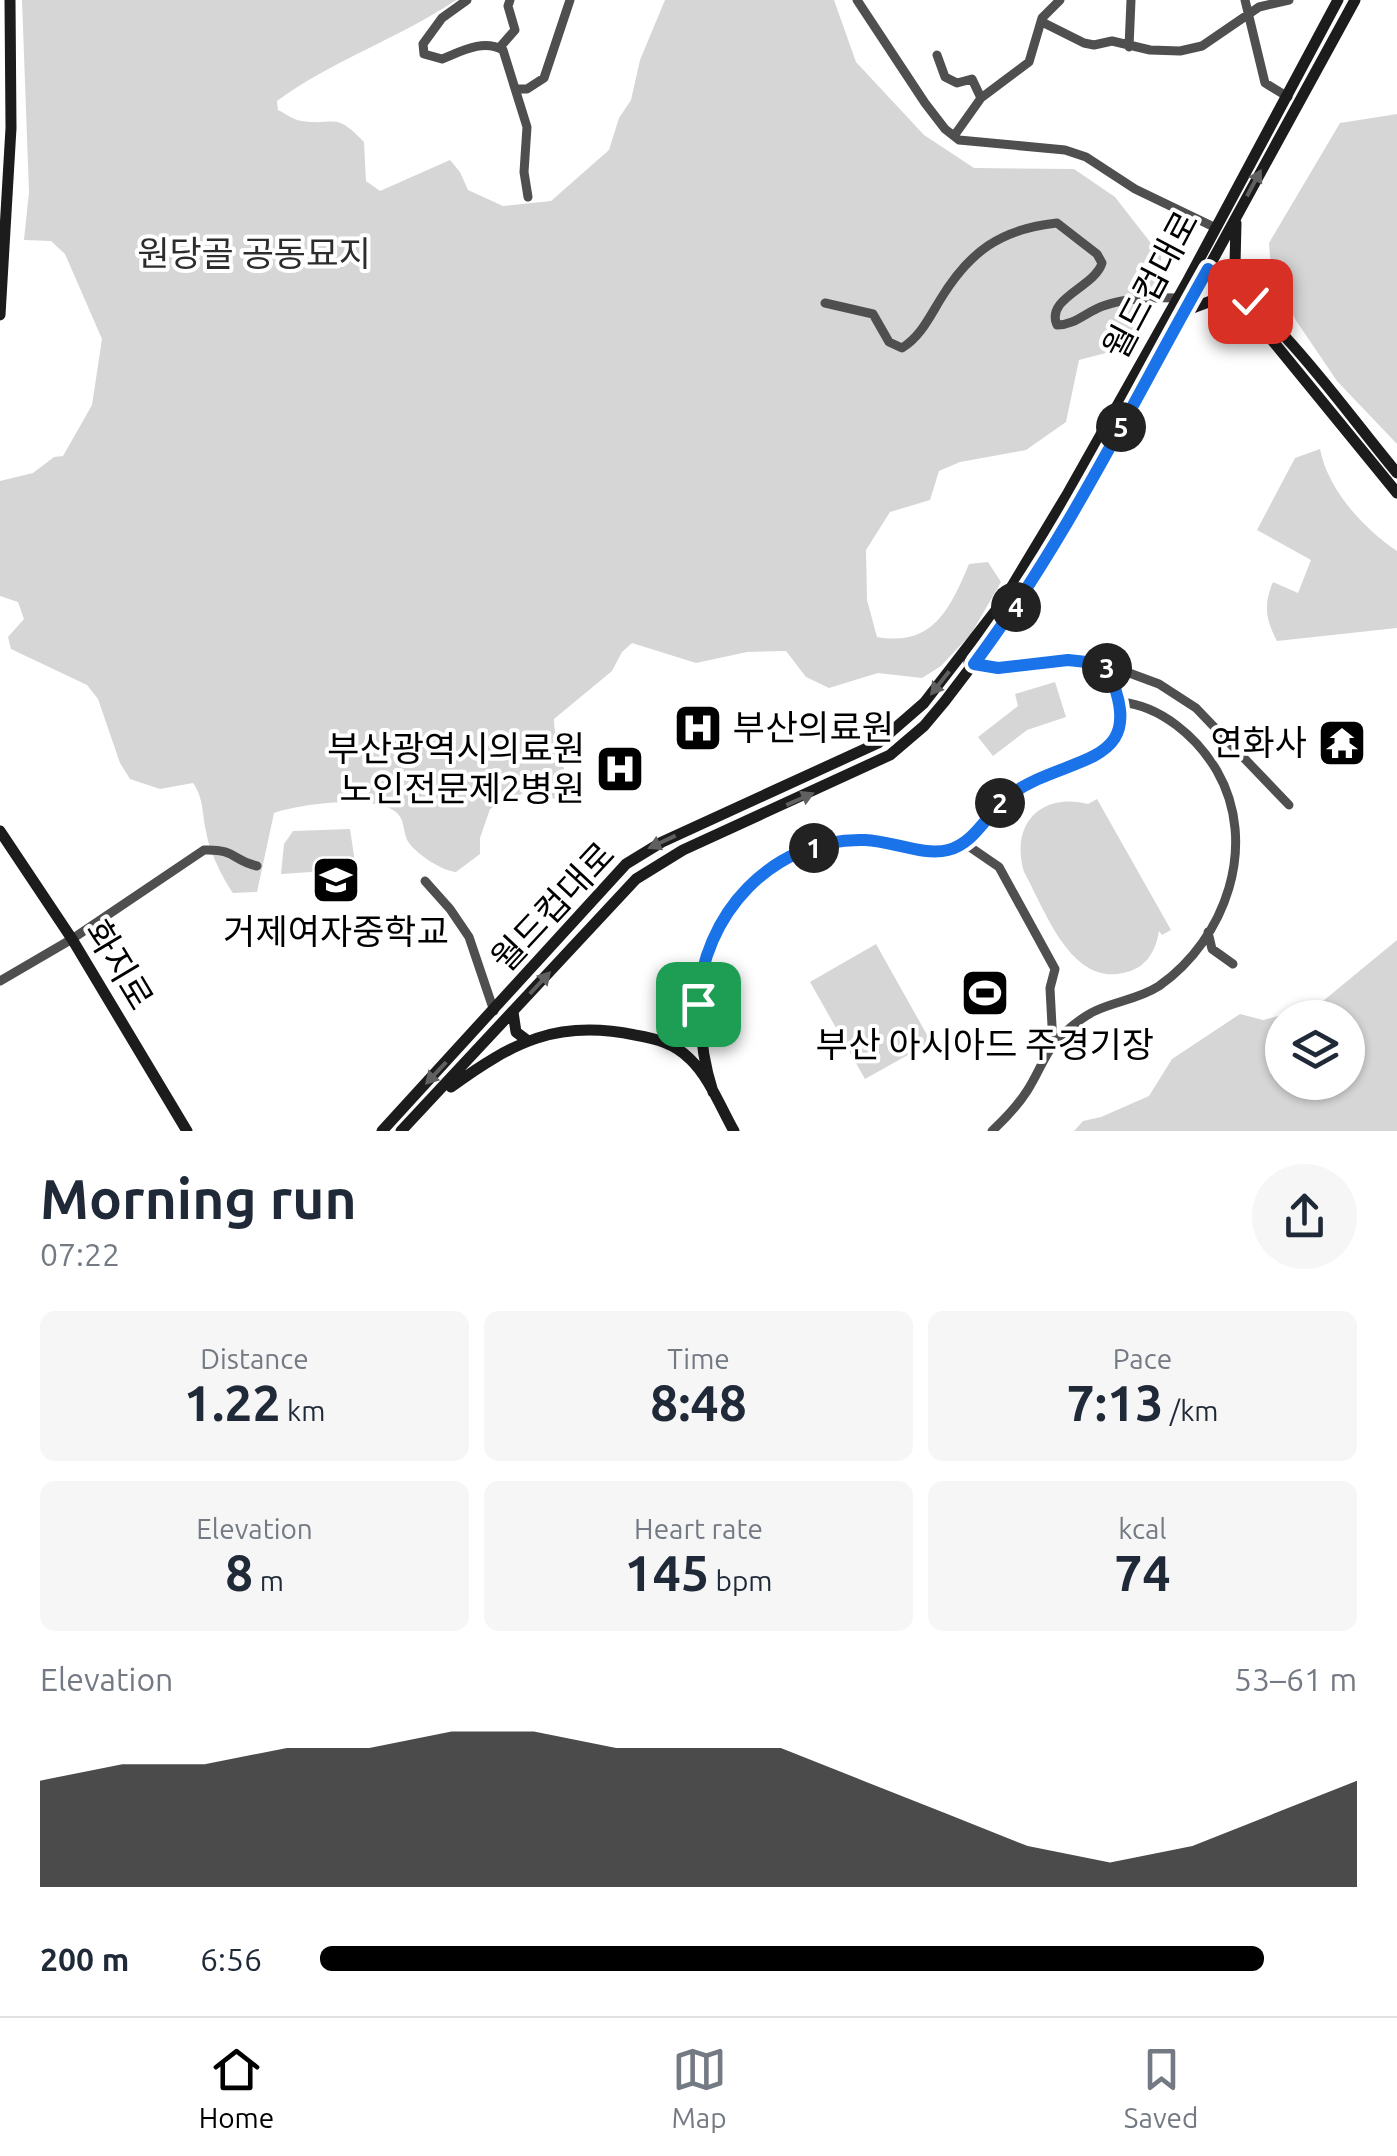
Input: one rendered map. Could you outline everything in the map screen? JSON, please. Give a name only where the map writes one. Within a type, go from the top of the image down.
[{"type":"main road","name":"월드컵대로","points":[[401,1131],[636,879],[655,865],[890,756],[924,726],[1015,609],[1083,498],[1187,310],[1214,226],[1338,0]]},
{"type":"main road","name":"월드컵대로","points":[[382,1131],[626,864],[662,842],[878,743],[911,716],[1012,586],[1178,298],[1236,216],[1355,0]]},
{"type":"main road","points":[[0,314],[4,278],[6,3]]},
{"type":"main road","points":[[1236,216],[1235,264],[1265,315],[1397,473]]},
{"type":"main road","points":[[1200,270],[1265,315]]},
{"type":"main road","points":[[1200,270],[1258,322],[1397,493]]},
{"type":"main road","points":[[1187,310],[1211,301],[1242,308]]},
{"type":"main road","points":[[713,1092],[698,1020],[702,972],[715,933],[732,904],[768,870],[795,855],[852,840],[898,843],[933,851],[964,843],[992,811],[1024,785],[1096,758],[1106,749],[1118,726],[1121,702],[1105,664],[1068,660],[998,668],[959,658]]},
{"type":"main road","name":"화지로","points":[[0,831],[72,939],[187,1131]]},
{"type":"main road","points":[[514,1012],[516,1032],[528,1041]]},
{"type":"main road","points":[[427,1104],[480,1064],[528,1041],[585,1029],[616,1031],[670,1043],[693,1061],[734,1131]]},
{"type":"street","points":[[467,0],[442,18],[422,44],[424,54],[434,59],[491,44],[500,48],[527,127],[524,172],[528,197]]},
{"type":"street","points":[[500,48],[515,30],[510,0]]},
{"type":"street","points":[[516,89],[527,89],[544,78],[570,0]]},
{"type":"street","points":[[858,0],[925,102],[954,136],[979,144],[1039,146],[1086,157],[1134,189],[1214,226]]},
{"type":"street","points":[[864,10],[874,0]]},
{"type":"street","points":[[954,136],[981,98],[1029,62],[1042,22],[1060,0]]},
{"type":"street","points":[[1129,46],[1131,0]]},
{"type":"street","points":[[1245,0],[1266,83],[1298,102]]},
{"type":"street","points":[[1042,22],[1084,43],[1112,41],[1170,52],[1195,49],[1248,13],[1289,0]]},
{"type":"street","points":[[937,55],[946,76],[957,84],[972,79],[981,98]]},
{"type":"street","points":[[825,303],[873,314],[889,342],[902,348],[922,330],[959,269],[980,250],[998,238],[1058,224],[1102,262],[1098,274],[1056,307],[1057,325],[1077,321],[1102,306],[1178,298]]},
{"type":"street","points":[[1105,664],[1159,684],[1196,708],[1288,805]]},
{"type":"street","points":[[992,1131],[1027,1092],[1052,1044],[1096,1010],[1132,1000],[1160,984],[1186,962],[1227,898],[1235,863],[1235,826],[1227,791],[1203,749],[1179,727],[1149,709],[1121,702]]},
{"type":"street","points":[[964,843],[999,867],[1055,969],[1050,988],[1052,1044]]},
{"type":"street","points":[[0,981],[72,939],[204,850],[227,849],[246,864],[257,866]]},
{"type":"street","points":[[425,881],[468,937],[494,1012]]},
{"type":"street","points":[[1208,932],[1212,948],[1233,964]]},
{"type":"green space","name":"원당골 공동묘지","points":[[22,0],[456,0],[298,87],[277,101],[278,110],[299,120],[347,126],[364,142],[366,181],[380,191],[450,160],[468,190],[503,206],[551,201],[609,150],[619,118],[631,100],[640,60],[665,0],[834,0],[856,62],[924,135],[974,168],[1074,169],[1115,197],[1161,256],[1162,277],[1145,328],[1125,348],[1079,360],[1066,422],[1026,450],[960,462],[939,471],[930,500],[890,512],[866,550],[867,600],[877,637],[896,639],[926,630],[946,610],[969,564],[988,562],[1001,582],[971,634],[941,666],[922,678],[878,673],[829,688],[806,677],[786,651],[747,652],[696,663],[632,643],[612,671],[554,719],[569,790],[554,799],[536,787],[490,809],[480,838],[480,854],[456,872],[437,865],[413,848],[400,817],[388,808],[357,802],[319,804],[274,813],[257,892],[233,893],[210,847],[201,800],[193,783],[160,789],[130,779],[120,763],[98,699],[87,685],[11,649],[8,637],[24,619],[18,602],[0,596],[0,481],[33,473],[54,457],[63,456],[92,405],[102,339],[65,254],[51,241],[24,240],[29,192]]},
{"type":"green space","points":[[1397,114],[1397,444],[1337,381],[1295,319],[1271,269],[1269,243],[1340,123]]},
{"type":"green space","points":[[1320,449],[1331,479],[1349,507],[1397,551],[1397,628],[1277,641],[1267,612],[1273,582],[1298,593],[1311,560],[1257,530],[1295,458]]},
{"type":"green space","points":[[1055,682],[1066,717],[1027,730],[993,756],[978,737],[1018,706],[1015,694]]},
{"type":"green space","points":[[1097,799],[1171,930],[1162,935],[1159,931],[1149,957],[1127,972],[1107,974],[1090,969],[1075,958],[1051,924],[1024,872],[1021,855],[1025,827],[1043,808],[1056,803],[1088,804]]},
{"type":"green space","points":[[350,829],[356,869],[281,874],[284,844],[293,831]]},
{"type":"green space","points":[[1397,940],[1397,1131],[1074,1131],[1083,1121],[1149,1096],[1172,1059],[1240,1014],[1263,1020],[1265,1100],[1365,1100],[1365,1000],[1324,1000]]},
{"type":"green space","points":[[876,944],[931,1042],[865,1079],[810,982]]},
{"type":"place","name":"부산의료원","points":[[698,728]]},
{"type":"place","name":"연화사","points":[[1342,743]]},
{"type":"place","name":"부산광역시의료원 노인전문제2병원","points":[[620,769]]},
{"type":"place","name":"거제여자중학교","points":[[336,880]]},
{"type":"place","name":"부산 아시아드 주경기장","points":[[985,993]]},
{"type":"route","points":[[698,1004],[702,972],[715,933],[732,904],[768,870],[795,855],[852,840],[898,843],[933,851],[954,848],[972,836],[992,811],[1024,785],[1096,758],[1106,749],[1118,726],[1121,702],[1105,664],[1068,660],[998,668],[974,664],[1015,609],[1083,498],[1208,269],[1250,301]]}]
